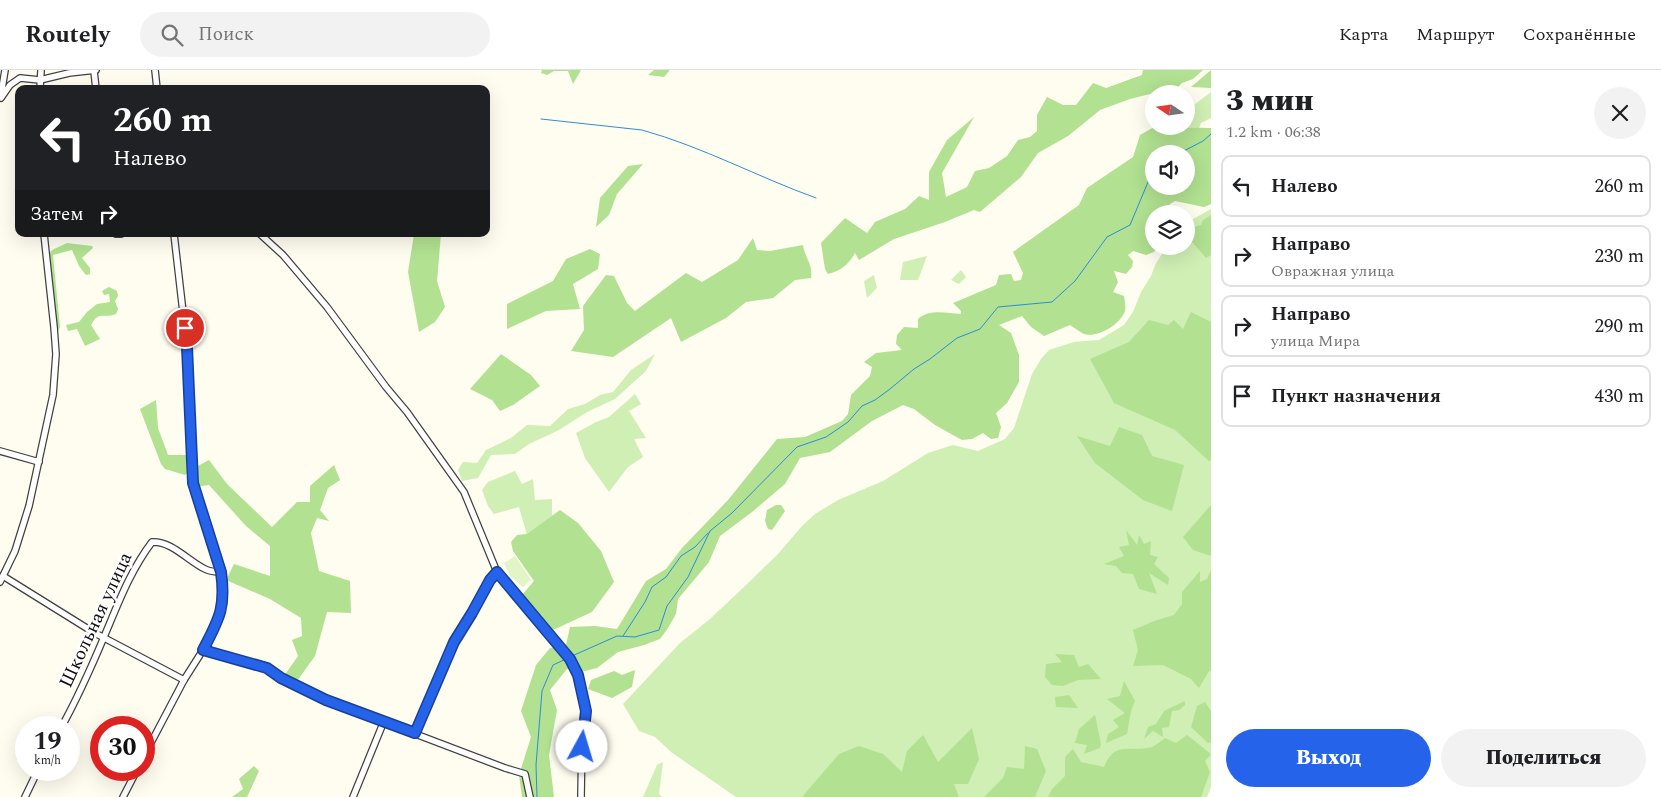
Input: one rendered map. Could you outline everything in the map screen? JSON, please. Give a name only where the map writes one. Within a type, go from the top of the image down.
[{"type":"street","points":[[0,100],[5,70]]},
{"type":"street","points":[[40,85],[41,70]]},
{"type":"street","points":[[0,100],[10,85],[20,78],[40,80],[69,73],[95,70],[96,85]]},
{"type":"street","points":[[155,70],[157,85]]},
{"type":"street","points":[[0,582],[15,551],[24,522],[53,395],[56,354],[44,237]]},
{"type":"street","points":[[155,735],[218,621],[223,602],[221,572],[197,498],[192,476],[187,347],[174,237]]},
{"type":"street","points":[[263,237],[283,255],[327,307],[451,472],[464,492],[497,572],[568,657],[578,675],[586,711],[582,736],[581,797]]},
{"type":"street","points":[[0,450],[38,462]]},
{"type":"street","name":"Школьная улица","points":[[67,716],[104,638],[122,592],[152,542],[159,541],[169,546],[211,572],[221,572]]},
{"type":"street","points":[[415,733],[454,642],[490,580],[497,572]]},
{"type":"street","points":[[2,576],[93,632],[184,680]]},
{"type":"street","points":[[203,650],[267,668],[281,678],[326,700],[525,774],[530,797]]},
{"type":"street","points":[[353,797],[384,721]]},
{"type":"street","points":[[24,797],[32,781]]},
{"type":"street","points":[[123,797],[131,781]]},
{"type":"green space","points":[[542,70],[581,70],[573,84],[568,71],[554,71],[547,75],[541,73]]},
{"type":"green space","points":[[654,70],[670,70],[664,77],[648,75]]},
{"type":"green space","points":[[1143,70],[1203,70],[1193,79],[1180,85],[1145,85],[1145,95],[1100,110],[1068,136],[1038,153],[1021,177],[980,212],[974,210],[894,239],[859,260],[855,253],[844,267],[828,274],[825,269],[821,243],[845,218],[867,233],[875,222],[905,209],[919,196],[929,200],[929,172],[947,140],[974,117],[942,173],[946,197],[967,187],[975,171],[989,168],[1007,156],[1018,140],[1030,137],[1037,131],[1037,115],[1047,97],[1063,105],[1076,105],[1093,83],[1106,88],[1142,75]]},
{"type":"green space","points":[[1211,70],[1211,88],[1195,87],[1193,85]]},
{"type":"green space","points":[[1211,92],[1211,118],[1201,123],[1199,128],[1195,128],[1195,104]]},
{"type":"green space","points":[[1195,128],[1211,128],[1211,204],[1204,207],[1175,201],[1169,205],[1145,205],[1145,255],[1133,251],[1128,255],[1133,261],[1132,267],[1126,274],[1114,271],[1118,282],[1113,292],[1124,296],[1125,303],[1125,311],[1120,319],[1106,330],[1089,335],[1070,325],[1044,336],[1031,327],[1022,316],[999,325],[1011,333],[1019,355],[1019,382],[1007,403],[996,413],[1001,427],[998,438],[991,439],[983,433],[972,439],[962,440],[935,425],[914,409],[903,405],[872,421],[830,452],[800,458],[785,484],[720,536],[709,562],[678,599],[676,614],[660,639],[618,652],[597,668],[581,672],[567,669],[550,690],[557,710],[549,755],[554,797],[522,797],[519,775],[531,737],[521,711],[536,665],[550,648],[566,645],[570,627],[595,626],[617,629],[646,581],[666,569],[682,548],[728,500],[777,439],[805,437],[842,421],[848,414],[851,395],[870,376],[872,367],[864,362],[876,353],[902,350],[896,344],[897,335],[904,327],[918,328],[918,319],[927,314],[938,312],[961,314],[961,311],[953,303],[996,285],[999,275],[1011,274],[1014,281],[1021,280],[1023,273],[1013,252],[1079,205],[1087,188],[1133,157],[1140,135],[1145,132],[1145,135],[1195,135]]},
{"type":"green space","points":[[643,164],[617,194],[609,215],[596,227],[600,198],[628,166]]},
{"type":"green space","points":[[1211,209],[1211,787],[1207,797],[736,797],[671,752],[655,737],[639,731],[623,704],[680,643],[710,619],[746,585],[815,514],[838,500],[883,481],[928,453],[953,445],[978,451],[1005,439],[1014,428],[1032,374],[1041,359],[1049,350],[1074,342],[1099,340],[1124,325],[1133,312],[1141,292],[1161,255],[1195,255],[1195,218]]},
{"type":"green space","points":[[1211,215],[1211,255],[1206,258],[1195,245],[1195,226],[1201,225],[1203,220]]},
{"type":"green space","points":[[414,237],[441,237],[437,281],[445,307],[435,322],[419,332],[408,272]]},
{"type":"green space","points":[[753,238],[757,250],[770,251],[803,245],[811,268],[811,278],[795,280],[773,298],[746,302],[726,318],[681,342],[671,318],[613,357],[571,351],[584,330],[583,306],[606,275],[614,276],[627,303],[635,311],[686,273],[702,282],[738,260]]},
{"type":"green space","points":[[67,243],[92,246],[93,248],[82,258],[90,268],[90,274],[86,275],[79,266],[72,250],[53,255],[60,327],[57,333],[47,256],[52,250]]},
{"type":"green space","points":[[590,249],[600,254],[598,269],[573,284],[580,309],[546,311],[507,329],[507,304],[553,281],[566,259]]},
{"type":"green space","points":[[927,256],[918,280],[900,280],[903,262]]},
{"type":"green space","points":[[961,270],[966,277],[959,284],[951,280]]},
{"type":"green space","points":[[874,275],[877,288],[867,298],[864,281]]},
{"type":"green space","points":[[109,287],[117,291],[118,296],[115,301],[118,309],[116,314],[99,316],[94,320],[91,325],[100,339],[85,346],[77,329],[68,331],[66,325],[79,322],[97,304],[110,302],[109,294],[104,295],[102,291]]},
{"type":"green space","points":[[1191,312],[1211,322],[1211,460],[1209,461],[1175,430],[1114,403],[1090,359],[1129,342],[1149,320],[1168,325],[1174,320],[1183,329]]},
{"type":"green space","points":[[501,354],[531,375],[540,386],[513,405],[500,411],[492,400],[470,389]]},
{"type":"green space","points":[[655,354],[646,371],[615,399],[587,412],[559,430],[529,444],[515,454],[491,455],[478,478],[462,481],[458,470],[463,462],[477,463],[486,450],[511,438],[527,425],[550,426],[568,409],[585,404],[600,395],[613,392],[631,370]]},
{"type":"green space","points":[[635,394],[641,404],[629,411],[646,438],[634,439],[643,457],[628,467],[609,492],[585,458],[576,433],[609,417]]},
{"type":"green space","points":[[156,400],[158,428],[168,455],[186,455],[187,473],[185,475],[165,469],[161,464],[140,409]]},
{"type":"green space","points":[[1119,427],[1142,435],[1152,456],[1184,465],[1172,511],[1143,500],[1095,463],[1077,436],[1110,446]]},
{"type":"green space","points":[[209,460],[227,484],[272,527],[297,502],[310,502],[310,486],[334,465],[340,480],[328,488],[320,510],[329,521],[317,518],[311,533],[319,571],[350,581],[351,613],[327,612],[315,656],[297,681],[284,676],[298,656],[292,640],[302,636],[301,618],[270,599],[226,580],[234,564],[270,576],[270,546],[246,526],[209,485],[195,487],[196,467]]},
{"type":"green space","points":[[515,471],[522,484],[533,479],[535,500],[552,499],[552,516],[527,535],[519,507],[494,514],[488,506],[482,490],[488,482]]},
{"type":"green space","points":[[776,505],[781,505],[785,511],[772,530],[768,529],[765,521],[767,510]]},
{"type":"green space","points":[[1211,505],[1211,556],[1193,550],[1183,537]]},
{"type":"green space","points":[[560,510],[578,523],[601,551],[614,582],[592,612],[553,630],[522,595],[534,581],[513,551],[511,542],[517,535],[527,534]]},
{"type":"green space","points":[[1126,530],[1137,545],[1139,535],[1144,544],[1151,541],[1150,555],[1158,557],[1154,564],[1169,578],[1168,585],[1149,573],[1157,594],[1139,589],[1133,574],[1122,573],[1116,566],[1104,564],[1124,556],[1119,547],[1129,545]]},
{"type":"green space","points":[[515,556],[531,580],[523,587],[510,576],[504,563]]},
{"type":"green space","points":[[1211,570],[1211,671],[1209,671],[1199,688],[1191,679],[1163,665],[1133,666],[1138,650],[1133,630],[1174,615],[1182,604],[1182,592],[1200,571],[1200,582],[1207,579]]},
{"type":"green space","points":[[1055,654],[1074,655],[1079,667],[1088,664],[1101,679],[1078,680],[1063,686],[1052,685],[1045,677],[1046,664],[1062,662]]},
{"type":"green space","points":[[635,670],[632,687],[612,698],[588,689],[591,680],[614,671],[622,675]]},
{"type":"green space","points":[[1124,681],[1135,701],[1127,734],[1106,743],[1108,734],[1119,727],[1113,720],[1125,713],[1107,699],[1120,696]]},
{"type":"green space","points":[[1069,695],[1078,708],[1056,707],[1055,697]]},
{"type":"green space","points":[[1185,701],[1185,705],[1179,710],[1172,711],[1169,727],[1162,728],[1163,737],[1153,731],[1144,739],[1148,727],[1156,724],[1164,711]]},
{"type":"green space","points":[[1205,702],[1211,711],[1211,742],[1208,743],[1191,727],[1197,706]]},
{"type":"green space","points":[[1095,715],[1101,744],[1100,748],[1084,754],[1087,745],[1075,743],[1079,729]]},
{"type":"green space","points":[[972,728],[979,759],[968,784],[954,784],[959,797],[802,797],[839,754],[859,746],[883,754],[902,772],[907,751],[923,735],[938,762]]},
{"type":"green space","points":[[1187,735],[1211,754],[1205,761],[1210,772],[1201,797],[1048,797],[1052,789],[1065,776],[1065,757],[1073,749],[1081,762],[1104,767],[1108,759],[1118,750],[1152,747],[1165,738],[1176,743]]},
{"type":"green space","points":[[1025,746],[1037,749],[1046,771],[1035,797],[984,797],[1003,778],[1007,767],[1024,769]]},
{"type":"green space","points":[[663,762],[659,794],[662,797],[643,797],[657,765]]},
{"type":"green space","points":[[254,766],[259,771],[247,797],[232,797],[243,789],[239,779]]},
{"type":"waterway","points":[[541,119],[642,130],[709,153],[816,198]]},
{"type":"waterway","points":[[1195,145],[1211,134]]},
{"type":"waterway","points":[[572,656],[617,636],[635,637],[659,630],[667,606],[688,577],[710,531],[732,513],[797,447],[826,437],[848,422],[862,406],[875,400],[957,338],[980,329],[998,307],[1052,302],[1075,281],[1107,237],[1130,225],[1145,189]]},
{"type":"waterway","points":[[623,636],[645,602],[652,587],[666,577],[681,556],[695,547],[708,533]]},
{"type":"waterway","points":[[537,797],[536,765],[542,691],[553,665],[566,659]]},
{"type":"route","points":[[185,328],[193,483],[221,572],[223,585],[223,602],[218,621],[203,650],[267,668],[281,678],[326,700],[415,733],[454,642],[490,580],[497,572],[552,640],[570,659],[578,675],[586,711],[582,747]]}]
